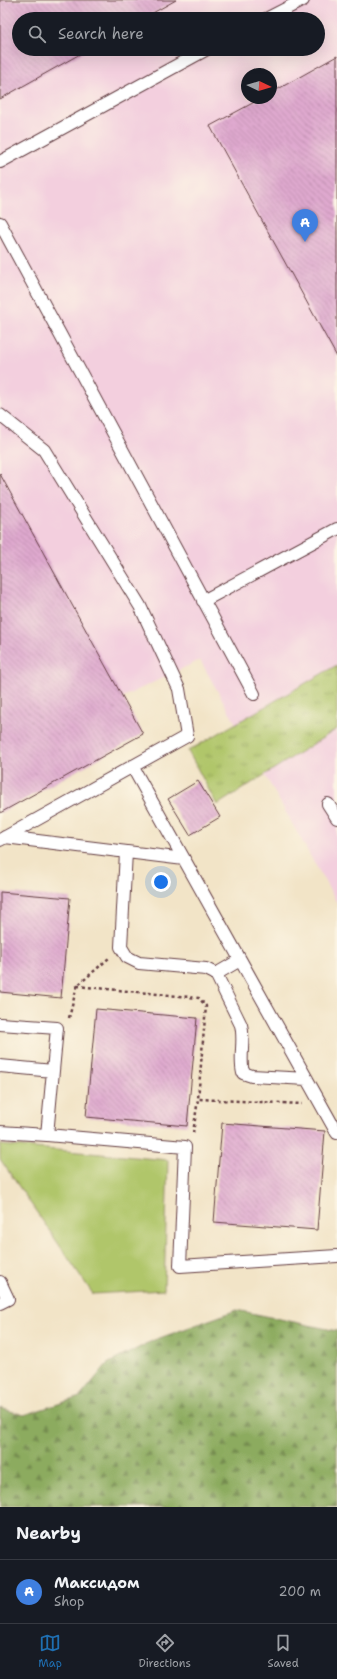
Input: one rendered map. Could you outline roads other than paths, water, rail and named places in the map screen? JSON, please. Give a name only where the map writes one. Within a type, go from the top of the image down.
[{"type":"lane","points":[[280,12],[303,0]]},
{"type":"lane","points":[[0,162],[195,56]]},
{"type":"lane","points":[[0,223],[254,694]]},
{"type":"lane","points":[[0,415],[44,450],[140,606],[179,689],[187,736],[3,839]]},
{"type":"lane","points":[[203,600],[337,529]]},
{"type":"lane","points":[[132,766],[337,1133]]},
{"type":"lane","points":[[328,804],[337,818]]},
{"type":"lane","points":[[3,839],[184,859]]},
{"type":"lane","points":[[126,852],[121,948],[127,957],[139,963],[206,969],[216,974],[241,1025],[243,1034],[240,1063],[243,1073],[252,1076],[307,1078]]},
{"type":"lane","points":[[216,974],[240,960]]},
{"type":"lane","points":[[0,1024],[57,1028],[47,1135]]},
{"type":"lane","points":[[0,1066],[53,1070]]},
{"type":"lane","points":[[0,1132],[185,1147],[180,1266],[337,1256]]},
{"type":"lane","points":[[0,1282],[8,1299],[0,1303]]},
{"type":"place","name":"Максидом","points":[[305,242]]}]
